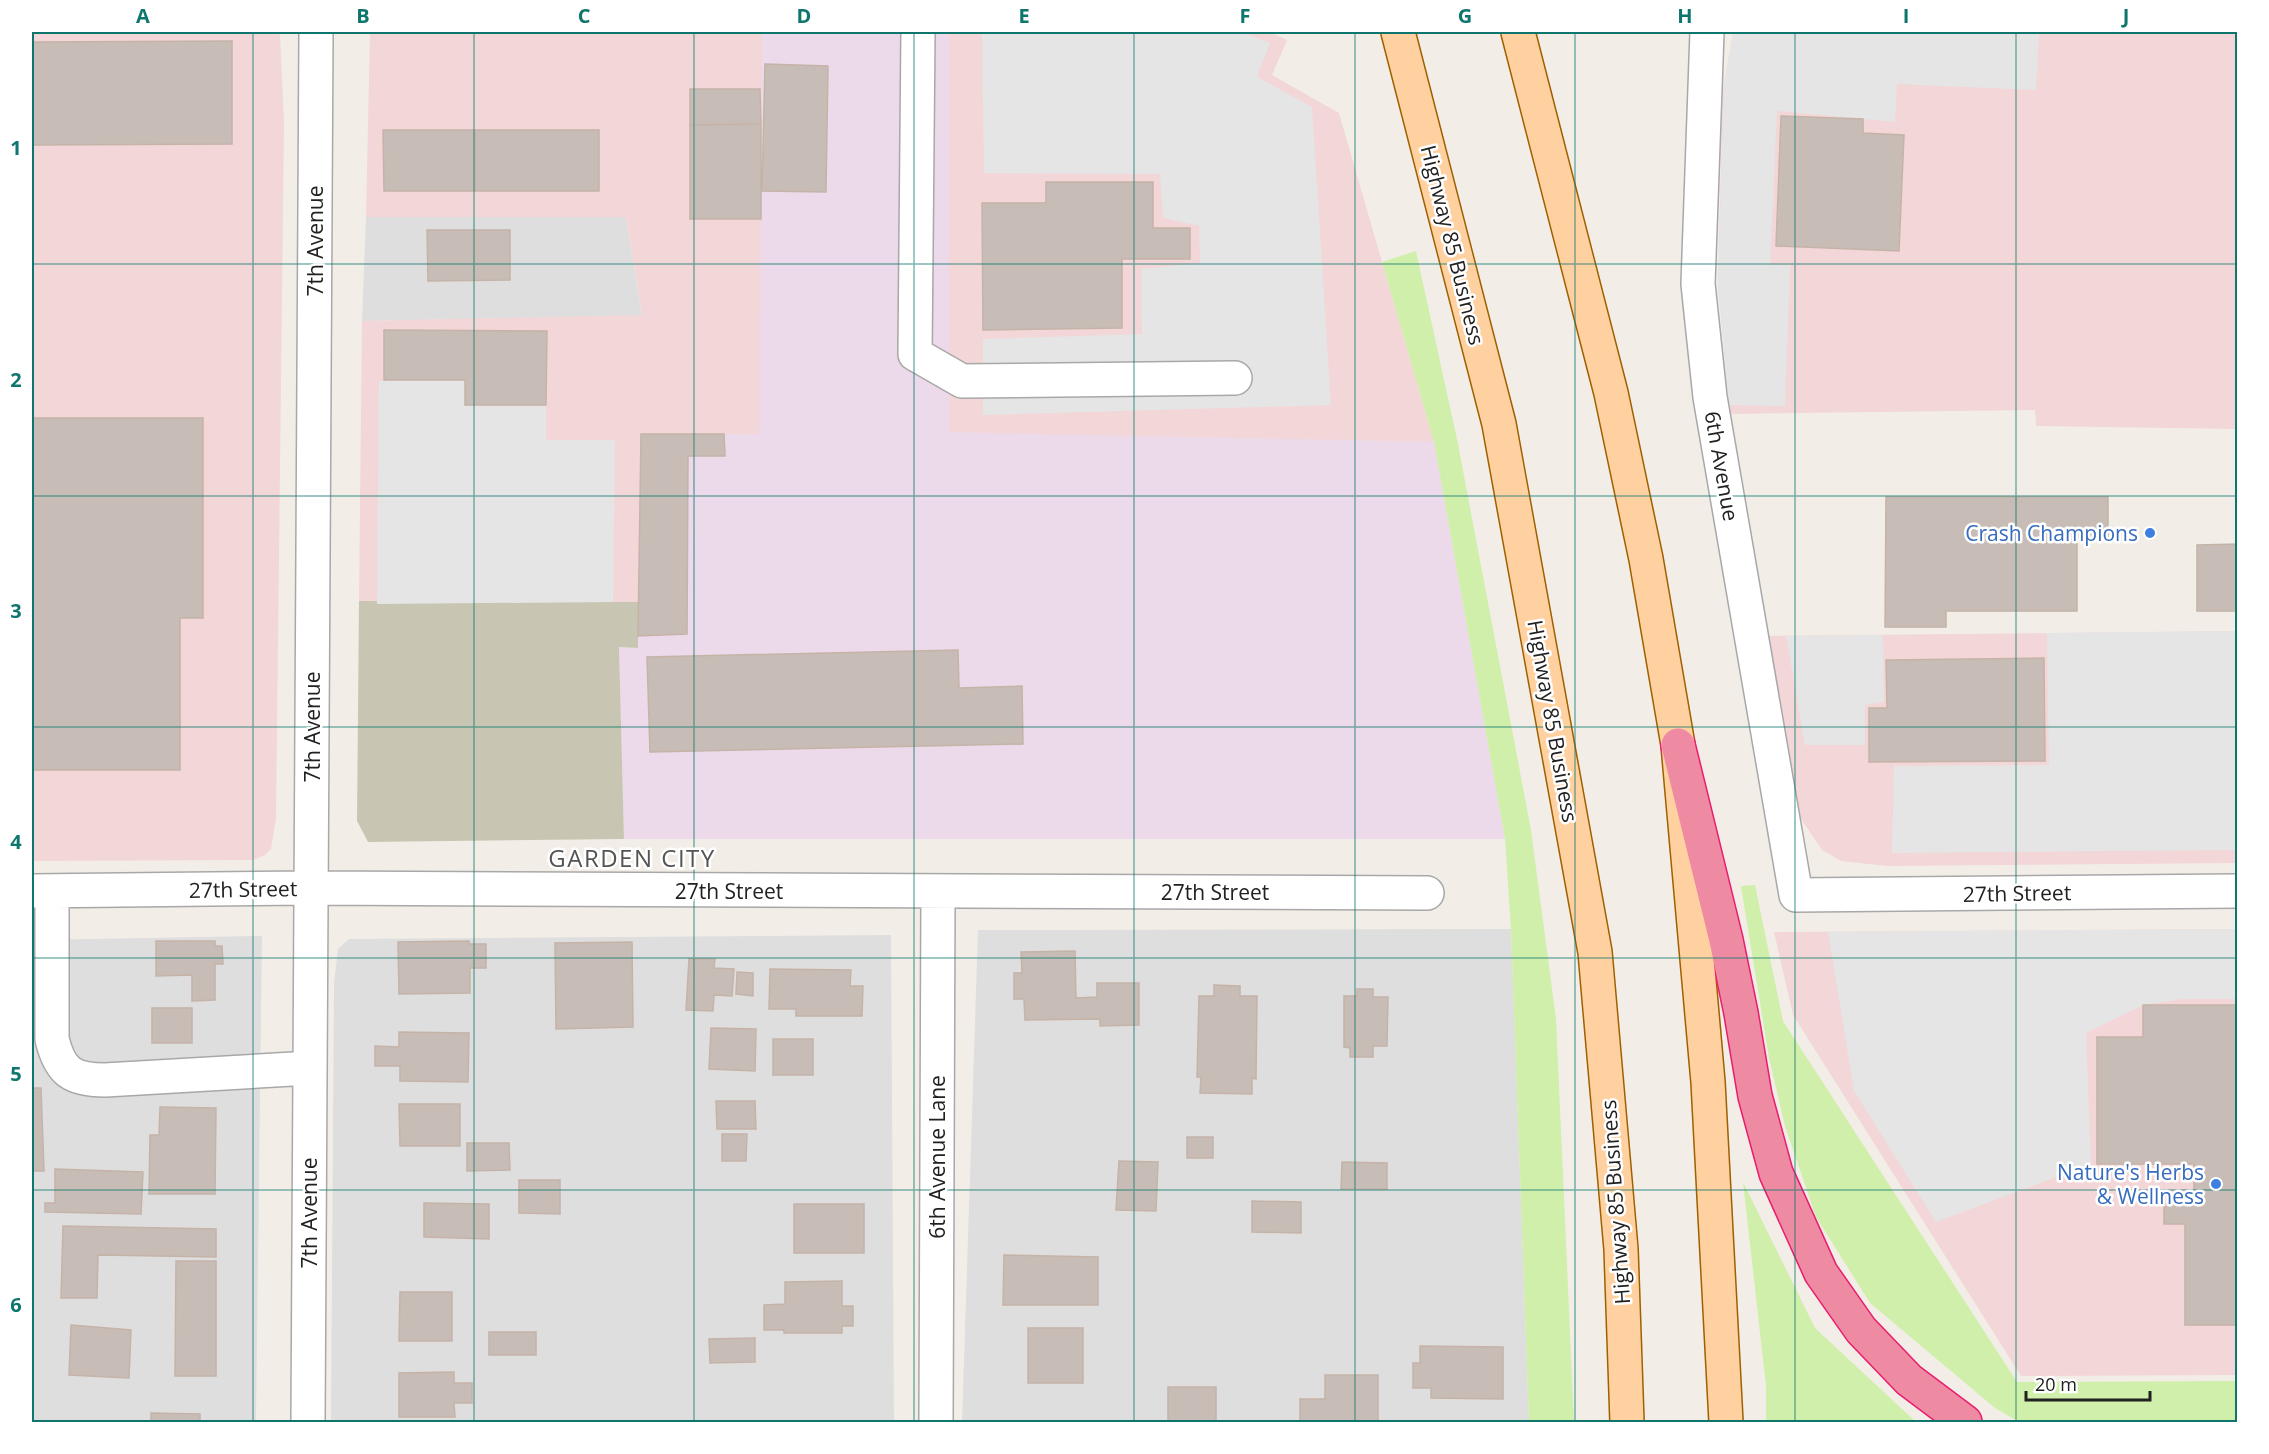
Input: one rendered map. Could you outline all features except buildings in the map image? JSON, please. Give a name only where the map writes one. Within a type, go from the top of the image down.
[{"type":"highway","points":[[1678,745],[1726,940],[1755,1096],[1776,1173],[1821,1273],[1861,1330],[1909,1380],[1965,1422]]},
{"type":"main road","name":"Highway 85 Business","points":[[1398,32],[1499,424],[1595,952],[1621,1249],[1627,1422]]},
{"type":"main road","points":[[1518,32],[1611,393],[1646,559],[1678,745],[1708,1082],[1726,1422]]},
{"type":"street","name":"7th Avenue","points":[[308,1422],[316,32]]},
{"type":"street","points":[[918,32],[915,354],[962,381],[1235,378]]},
{"type":"street","name":"6th Avenue","points":[[1707,32],[1698,284],[1710,396],[1796,896]]},
{"type":"street","name":"27th Street","points":[[42,891],[311,888],[1427,893]]},
{"type":"street","points":[[42,891],[52,1039],[56,1055],[69,1074],[85,1080],[105,1080],[310,1068]]},
{"type":"street","name":"27th Street","points":[[1796,896],[2238,891]]},
{"type":"street","name":"6th Avenue Lane","points":[[936,1422],[938,892]]},
{"type":"shaded area","points":[[32,32],[277,32],[280,35],[284,122],[276,818],[271,849],[265,855],[253,860],[32,861]]},
{"type":"shaded area","points":[[370,32],[763,32],[764,434],[642,434],[638,602],[359,601],[362,321],[642,315],[626,217],[366,217]]},
{"type":"shaded area","points":[[762,32],[949,32],[949,432],[1434,442],[1505,839],[624,839],[619,647],[638,648],[641,434],[759,434]]},
{"type":"shaded area","points":[[949,32],[1270,32],[1287,40],[1272,75],[1339,113],[1434,442],[949,433]]},
{"type":"shaded area","points":[[982,32],[1241,32],[1270,43],[1257,77],[1312,107],[1331,405],[983,415],[983,339],[1142,334],[1141,269],[1200,263],[1199,226],[1163,218],[1160,174],[984,173]]},
{"type":"shaded area","points":[[1733,32],[2237,32],[2237,429],[2036,426],[2035,410],[1730,414],[1718,285],[1723,91]]},
{"type":"shaded area","points":[[1733,32],[2039,32],[2036,90],[1897,84],[1895,122],[1777,111],[1770,265],[1790,265],[1785,406],[1729,405],[1718,285],[1724,86]]},
{"type":"shaded area","points":[[366,217],[626,217],[642,316],[362,321]]},
{"type":"shaded area","points":[[465,380],[465,405],[546,405],[546,440],[615,440],[613,602],[377,604],[379,381]]},
{"type":"shaded area","points":[[359,601],[638,602],[638,648],[619,647],[624,839],[368,842],[357,821]]},
{"type":"shaded area","points":[[2237,631],[2237,863],[1887,866],[1841,861],[1822,850],[1799,816],[1766,636]]},
{"type":"shaded area","points":[[2237,631],[2237,850],[1892,853],[1894,766],[2049,765],[2047,633]]},
{"type":"shaded area","points":[[1883,635],[1884,702],[1865,705],[1865,745],[1805,745],[1786,636]]},
{"type":"shaded area","points":[[1511,929],[1529,1422],[962,1422],[978,930]]},
{"type":"shaded area","points":[[2237,929],[2237,1375],[2021,1376],[1793,1015],[1774,932]]},
{"type":"shaded area","points":[[2237,929],[2237,999],[2182,999],[2143,1005],[2086,1033],[2091,1164],[1936,1222],[1854,1091],[1828,932]]},
{"type":"shaded area","points":[[891,935],[894,1422],[331,1422],[334,983],[338,949],[349,939]]},
{"type":"shaded area","points":[[262,936],[256,1422],[32,1422],[32,940]]},
{"type":"green space","points":[[1416,251],[1458,444],[1531,830],[1556,1019],[1574,1422],[1529,1422],[1511,929],[1505,839],[1434,442],[1382,262]]},
{"type":"green space","points":[[1755,885],[1783,1021],[2017,1382],[2237,1381],[2237,1422],[2019,1422],[1995,1408],[1870,1303],[1816,1217],[1785,1126],[1769,1058],[1741,886]]},
{"type":"green space","points":[[1743,1182],[1815,1328],[1916,1422],[1766,1422],[1766,1386]]},
{"type":"place","name":"Crash Champions","points":[[2150,533]]},
{"type":"place","name":"Nature's Herbs & Wellness","points":[[2216,1184]]},
{"type":"district","name":"GARDEN CITY","points":[[632,857]]}]
